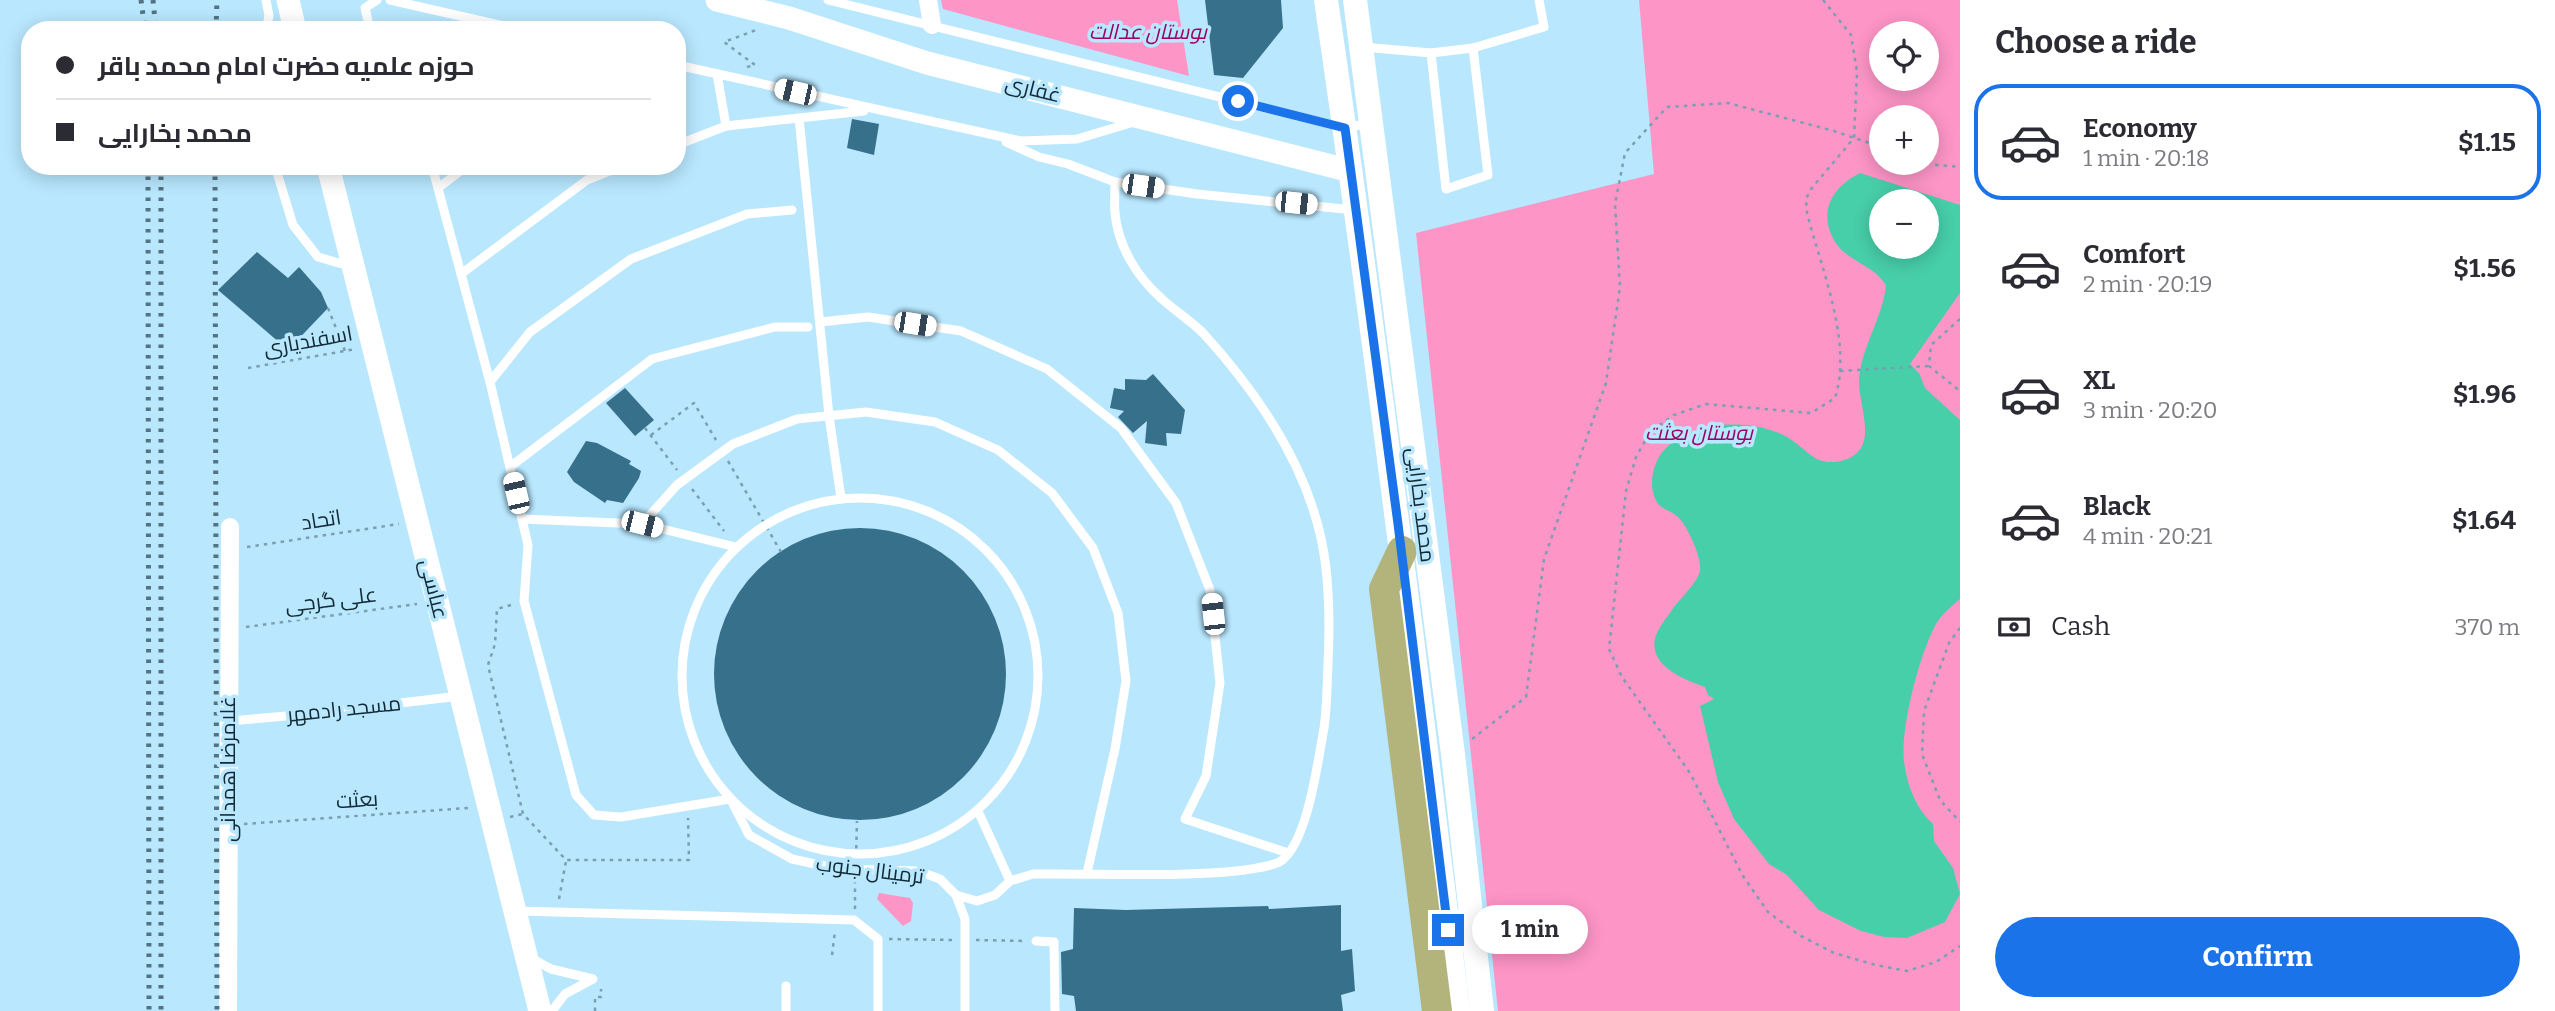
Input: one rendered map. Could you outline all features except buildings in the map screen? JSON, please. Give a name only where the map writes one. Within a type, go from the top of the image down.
[{"type":"highway","points":[[1402,551],[1384,589],[1437,1011]]},
{"type":"main road","name":"محمد بخارایی","points":[[1326,0],[1402,551],[1458,1011]]},
{"type":"main road","name":"محمد بخارایی","points":[[1355,0],[1453,754],[1482,1011]]},
{"type":"main road","points":[[1351,171],[1373,132]]},
{"type":"street","points":[[288,0],[293,21]]},
{"type":"street","name":"غفاری","points":[[717,0],[789,18],[927,63],[1351,171]]},
{"type":"street","points":[[929,0],[932,25]]},
{"type":"street","name":"عباسی","points":[[330,175],[540,1011]]},
{"type":"street","name":"غلامرضا همدانی","points":[[228,1011],[230,527]]},
{"type":"lane","points":[[266,0],[268,21]]},
{"type":"lane","points":[[368,21],[365,8],[377,0]]},
{"type":"lane","points":[[390,0],[484,21]]},
{"type":"lane","name":"غفاری","points":[[828,0],[1345,128],[1373,132]]},
{"type":"lane","points":[[1362,47],[1431,53],[1473,48],[1544,27],[1539,0]]},
{"type":"lane","points":[[1431,53],[1447,189],[1488,176],[1473,48]]},
{"type":"lane","points":[[686,67],[1021,141],[1077,139],[1146,118]]},
{"type":"lane","points":[[717,74],[726,126]]},
{"type":"lane","points":[[686,142],[726,126],[873,110]]},
{"type":"lane","points":[[799,118],[829,416],[841,498]]},
{"type":"lane","points":[[992,135],[1039,157],[1069,164],[1115,182],[1197,194],[1357,211]]},
{"type":"lane","points":[[278,175],[293,225],[317,257],[353,267]]},
{"type":"lane","points":[[434,175],[490,382],[528,545],[524,601],[576,795],[594,814],[621,817],[730,799]]},
{"type":"lane","points":[[438,188],[455,175]]},
{"type":"lane","points":[[461,274],[587,180],[600,175]]},
{"type":"lane","points":[[956,895],[977,901],[995,895],[1010,881],[1033,874],[1209,874],[1280,862],[1299,833],[1313,792],[1325,717],[1328,594],[1321,538],[1311,505],[1289,454],[1264,412],[1201,331],[1138,275],[1124,247],[1115,215],[1115,182]]},
{"type":"lane","points":[[490,382],[530,332],[631,259],[747,214],[792,210]]},
{"type":"lane","points":[[820,323],[868,317],[961,331],[1047,369],[1121,428],[1176,503],[1210,590],[1220,683],[1206,776],[1185,819],[1288,853]]},
{"type":"lane","points":[[510,467],[652,359],[775,327],[808,327]]},
{"type":"lane","points":[[642,524],[677,485],[733,444],[797,419],[866,412],[935,422],[998,450],[1052,493],[1093,548],[1118,613],[1125,681],[1115,749],[1087,873]]},
{"type":"lane","points":[[841,498],[886,499],[930,511],[969,534],[1002,565],[1025,604],[1038,647],[1039,693],[1029,737],[1008,777],[978,811],[940,836],[897,851],[852,854],[807,846],[766,828],[730,799],[703,762],[686,718],[681,672],[688,626],[707,583],[736,547],[767,523],[803,506],[841,498]]},
{"type":"lane","points":[[522,519],[642,524],[736,547]]},
{"type":"lane","name":"مسجد رادمهر","points":[[229,721],[460,696]]},
{"type":"lane","name":"ترمینال جنوب","points":[[730,799],[749,835],[792,859],[839,869],[918,871],[940,880],[956,895]]},
{"type":"lane","points":[[978,811],[1010,881]]},
{"type":"lane","points":[[956,895],[965,919],[965,1011]]},
{"type":"lane","points":[[515,911],[854,920],[878,939],[877,1011]]},
{"type":"lane","points":[[1036,941],[1054,943],[1055,1011]]},
{"type":"lane","points":[[525,954],[551,969],[593,979],[565,994],[552,1011]]},
{"type":"lane","points":[[786,986],[786,1011]]},
{"type":"path","points":[[1823,0],[1851,35],[1857,72],[1854,138],[1811,189],[1806,199],[1807,213],[1837,324],[1840,371],[1835,398],[1811,413],[1706,404],[1674,415],[1650,432],[1636,457],[1626,491],[1609,649],[1622,677],[1690,773],[1743,876],[1768,912],[1799,935],[1834,953],[1907,971],[1936,962],[1960,946]]},
{"type":"path","points":[[717,74],[755,65],[724,42],[789,18]]},
{"type":"path","points":[[1453,754],[1526,697],[1544,559],[1606,383],[1620,287],[1615,204],[1625,153],[1667,107],[1728,103],[1869,143]]},
{"type":"path","points":[[1939,165],[1960,167]]},
{"type":"path","points":[[328,308],[345,351]]},
{"type":"path","points":[[1929,366],[1931,345],[1960,319]]},
{"type":"path","name":"اسفندیاری","points":[[248,368],[373,346]]},
{"type":"path","points":[[1840,371],[1929,366],[1960,391]]},
{"type":"path","points":[[652,435],[694,403],[721,449]]},
{"type":"path","points":[[727,460],[781,552]]},
{"type":"path","name":"اتحاد","points":[[230,550],[417,521]]},
{"type":"path","points":[[524,601],[497,609],[495,644],[488,666],[523,814],[566,860],[689,860],[687,807]]},
{"type":"path","name":"علی گرجی","points":[[229,629],[437,602]]},
{"type":"path","points":[[1960,628],[1949,643],[1924,711],[1922,754],[1940,800],[1960,822]]},
{"type":"path","name":"بعثت","points":[[228,825],[488,807]]},
{"type":"path","points":[[556,912],[566,860]]},
{"type":"path","points":[[832,956],[836,919]]},
{"type":"path","points":[[595,997],[595,1011]]},
{"type":"green space","name":"بوستان عدالت","points":[[941,0],[1177,0],[1189,76],[943,9]]},
{"type":"green space","name":"بوستان بعثت","points":[[1639,0],[1960,0],[1960,1011],[1498,1011],[1416,233],[1654,174]]},
{"type":"green space","points":[[879,893],[910,898],[913,903],[911,921],[903,926],[877,899]]},
{"type":"shaded area","points":[[1860,173],[1910,189],[1869,189],[1869,259],[1939,259],[1939,198],[1960,205],[1960,293],[1910,364],[1919,373],[1925,388],[1960,420],[1960,599],[1940,618],[1923,655],[1908,712],[1904,762],[1910,788],[1917,804],[1933,824],[1934,841],[1953,868],[1960,894],[1945,922],[1907,938],[1884,937],[1861,931],[1819,910],[1787,875],[1769,864],[1734,819],[1718,782],[1700,706],[1714,699],[1708,695],[1705,687],[1677,675],[1661,663],[1654,646],[1660,627],[1696,580],[1700,570],[1696,550],[1686,527],[1676,515],[1660,506],[1653,492],[1654,468],[1666,448],[1693,432],[1725,425],[1758,427],[1773,431],[1791,439],[1817,459],[1827,462],[1848,459],[1862,446],[1865,429],[1860,370],[1881,309],[1886,285],[1875,273],[1843,251],[1831,235],[1827,214],[1834,195]]},
{"type":"railway","points":[[141,0],[144,21]]},
{"type":"railway","points":[[153,0],[155,21]]},
{"type":"railway","points":[[216,21],[217,0]]},
{"type":"railway","points":[[148,175],[149,1011]]},
{"type":"railway","points":[[161,175],[161,1011]]},
{"type":"railway","points":[[215,175],[217,1011]]},
{"type":"route","points":[[1238,101],[1345,128],[1398,524],[1448,930]]}]
